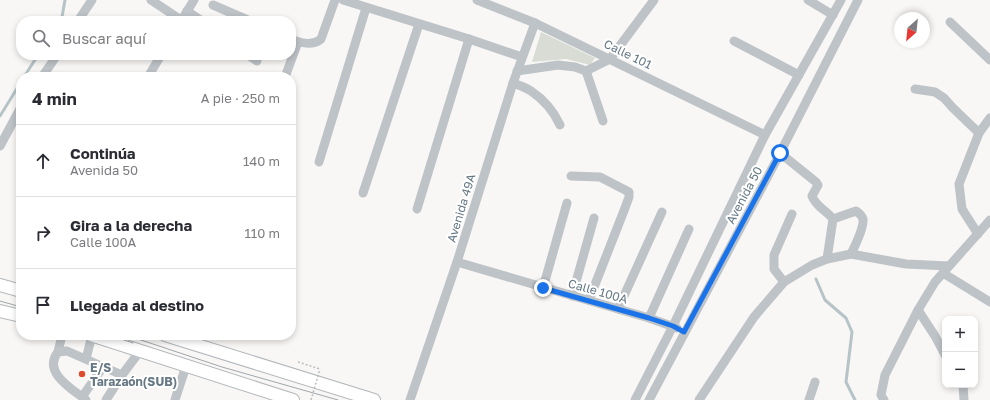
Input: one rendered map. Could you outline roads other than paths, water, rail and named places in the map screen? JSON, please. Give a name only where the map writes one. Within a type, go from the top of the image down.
[{"type":"main road","points":[[0,286],[16,289]]},
{"type":"main road","points":[[0,311],[16,315]]},
{"type":"main road","points":[[107,340],[293,400]]},
{"type":"main road","points":[[181,340],[374,400]]},
{"type":"street","points":[[81,16],[89,2],[91,6],[97,0]]},
{"type":"street","points":[[151,0],[175,16]]},
{"type":"street","points":[[183,16],[194,0]]},
{"type":"street","points":[[296,40],[315,43],[321,39],[335,0]]},
{"type":"street","points":[[343,0],[522,57]]},
{"type":"street","name":"Calle 101","points":[[477,0],[535,23],[765,135]]},
{"type":"street","points":[[517,71],[558,65],[575,67],[586,71],[610,59],[654,0]]},
{"type":"street","points":[[808,0],[833,15]]},
{"type":"street","name":"Avenida 50","points":[[635,400],[673,326],[765,135],[841,0]]},
{"type":"street","name":"Avenida 50","points":[[649,400],[780,153],[858,0]]},
{"type":"street","points":[[213,5],[238,16]]},
{"type":"street","points":[[318,162],[366,8]]},
{"type":"street","points":[[187,10],[195,16]]},
{"type":"street","points":[[950,22],[990,60]]},
{"type":"street","name":"Avenida 49A","points":[[410,400],[457,262],[513,83],[535,23]]},
{"type":"street","points":[[363,194],[419,24]]},
{"type":"street","points":[[417,209],[469,39]]},
{"type":"street","points":[[734,41],[799,74]]},
{"type":"street","points":[[45,72],[54,60]]},
{"type":"street","points":[[151,72],[157,60]]},
{"type":"street","points":[[286,72],[290,60]]},
{"type":"street","points":[[586,71],[603,121]]},
{"type":"street","points":[[513,83],[530,90],[554,113],[560,125]]},
{"type":"street","points":[[915,89],[935,92],[944,98],[979,133]]},
{"type":"street","points":[[0,146],[16,116]]},
{"type":"street","points":[[978,234],[962,209],[959,184],[979,133],[990,118]]},
{"type":"street","points":[[780,153],[818,185],[812,196],[815,204],[830,215],[832,219],[827,259]]},
{"type":"street","points":[[570,176],[600,177],[629,192],[629,197],[625,208],[588,300]]},
{"type":"street","points":[[543,288],[567,203]]},
{"type":"street","points":[[618,309],[662,212]]},
{"type":"street","points":[[832,219],[856,212],[860,214],[863,219],[851,254]]},
{"type":"street","points":[[784,282],[774,269],[774,255],[792,214]]},
{"type":"street","points":[[572,296],[594,218]]},
{"type":"street","points":[[884,400],[881,395],[885,375],[918,310],[935,282],[990,220]]},
{"type":"street","points":[[649,318],[689,229]]},
{"type":"street","points":[[699,400],[754,317],[784,282],[812,265],[827,259],[851,254],[946,270],[990,302]]},
{"type":"street","name":"Calle 100A","points":[[457,262],[649,318],[673,326],[684,332]]},
{"type":"street","points":[[918,310],[943,352]]},
{"type":"street","points":[[61,340],[58,352],[54,356],[52,363],[54,369],[59,377],[84,398],[103,367]]},
{"type":"street","points":[[86,359],[91,340]]},
{"type":"street","points":[[58,352],[67,351],[122,375]]},
{"type":"street","points":[[106,400],[140,351]]},
{"type":"street","points":[[175,400],[186,366]]},
{"type":"street","points":[[809,400],[815,382]]},
{"type":"street","points":[[963,388],[964,400]]},
{"type":"waterway","points":[[62,16],[65,0]]},
{"type":"waterway","points":[[27,72],[35,60]]},
{"type":"waterway","points":[[0,116],[16,90]]},
{"type":"waterway","points":[[816,279],[825,300],[846,318],[852,332],[846,382],[855,400]]},
{"type":"tram line","points":[[0,301],[16,306]]},
{"type":"tram line","points":[[124,340],[133,343]]},
{"type":"tram line","points":[[141,340],[222,367],[338,400]]},
{"type":"place","name":"E/S Tarazaón(SUB)","points":[[82,374]]}]
